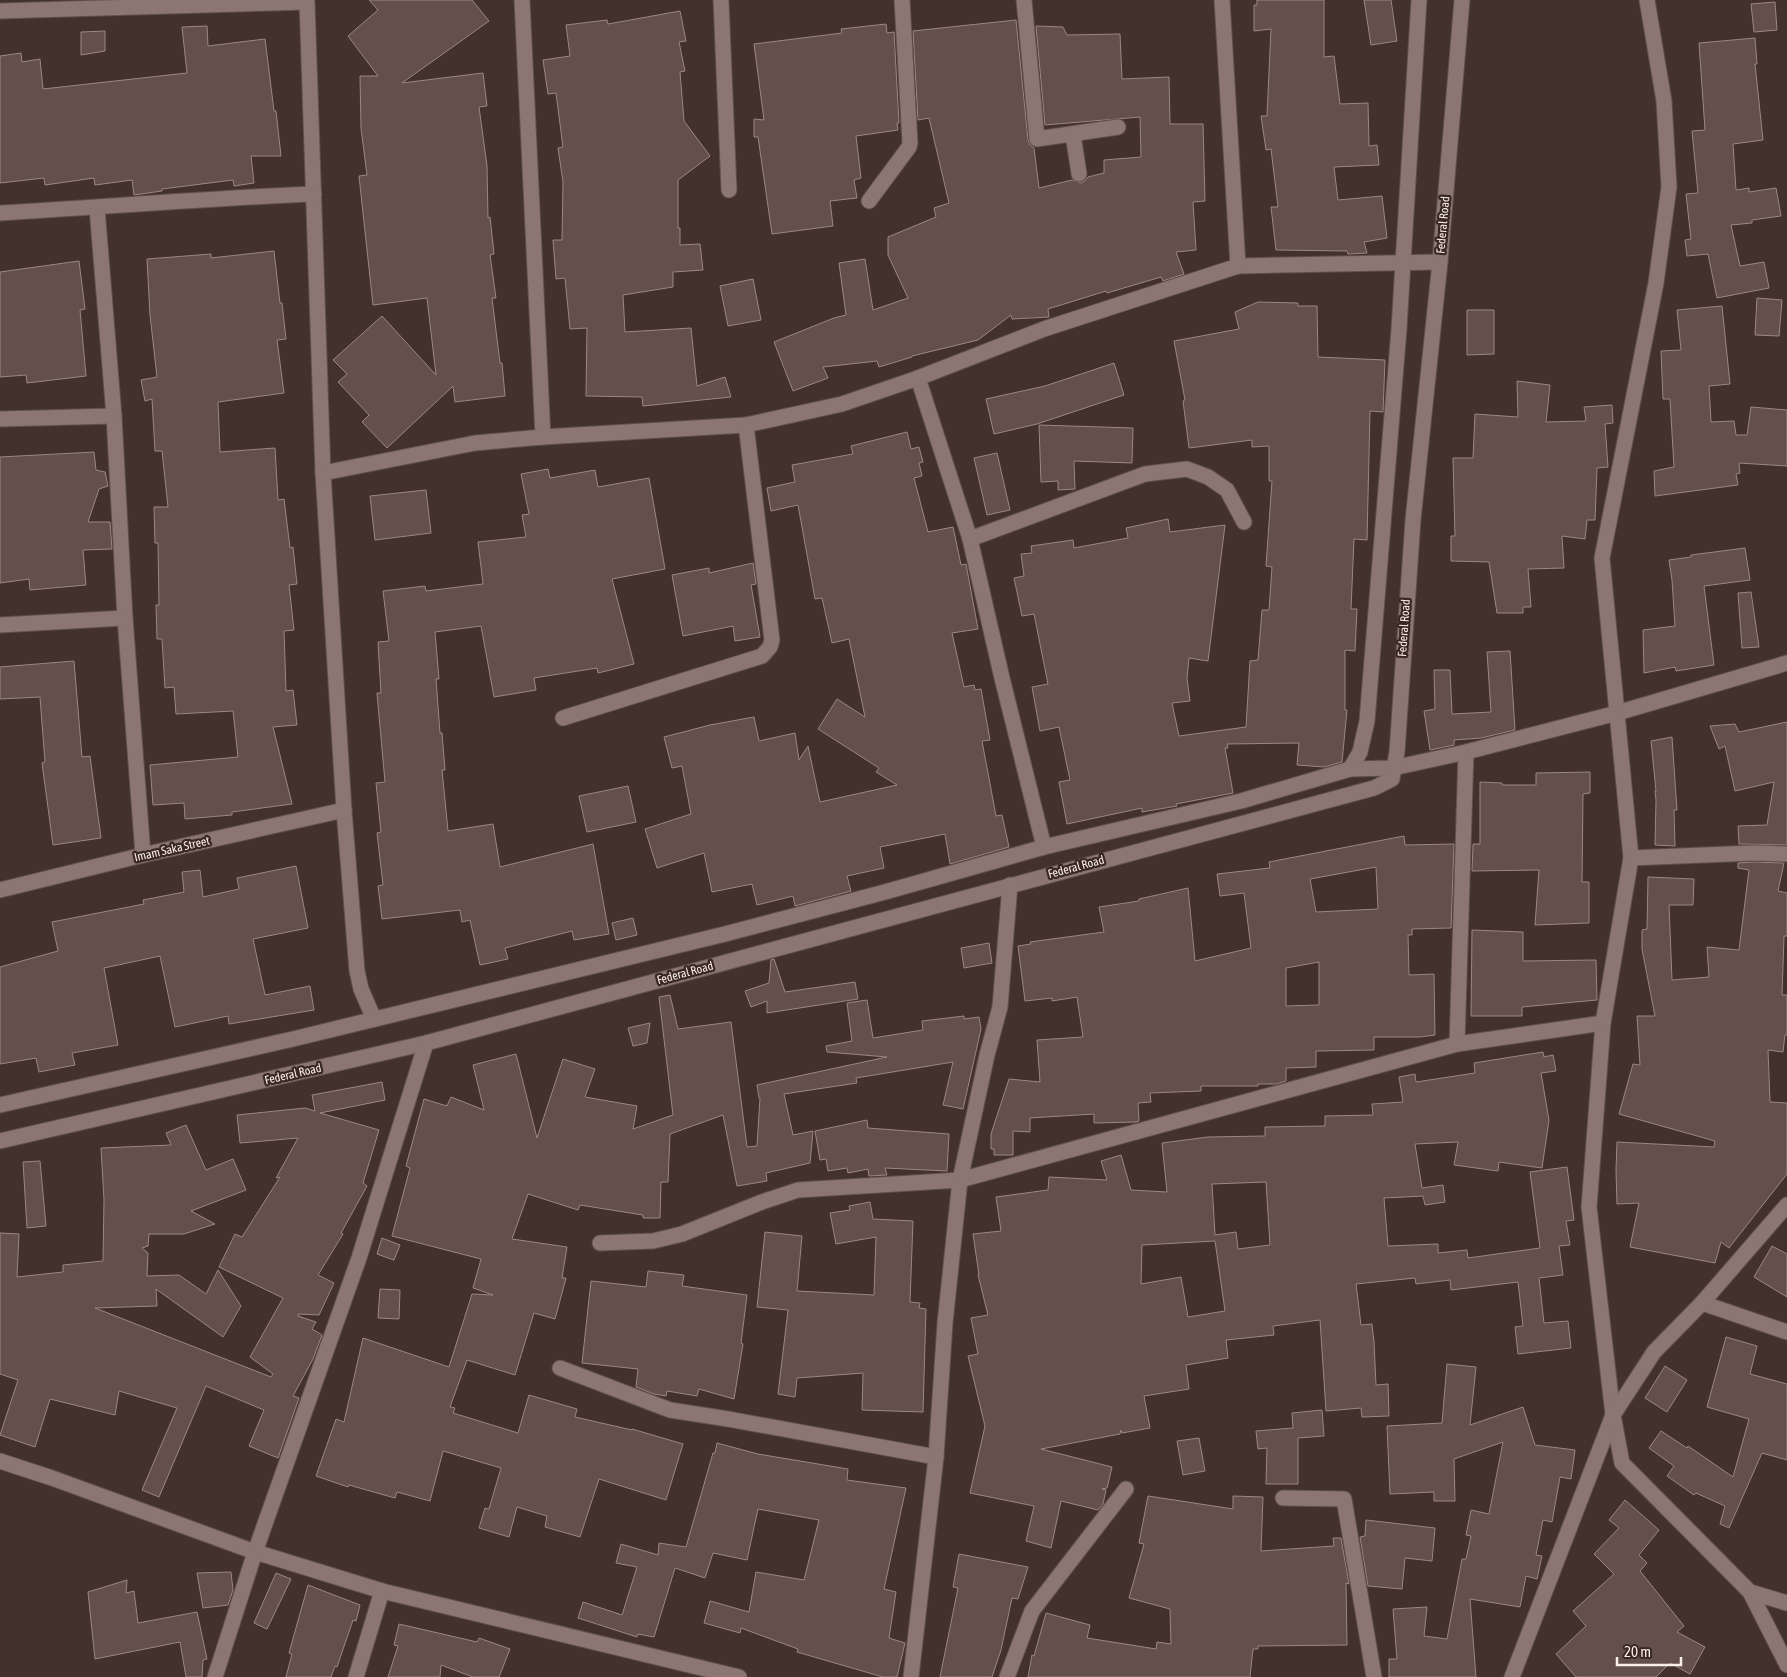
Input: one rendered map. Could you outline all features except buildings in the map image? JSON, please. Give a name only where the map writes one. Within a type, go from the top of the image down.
[{"type":"street","points":[[522,0],[543,437]]},
{"type":"street","points":[[721,0],[729,190]]},
{"type":"street","points":[[869,202],[910,143],[902,0]]},
{"type":"street","points":[[1024,0],[1037,138],[1118,127]]},
{"type":"street","points":[[1222,0],[1238,266]]},
{"type":"street","points":[[1350,768],[1360,752],[1367,721],[1400,329],[1419,0]]},
{"type":"street","name":"Federal Road","points":[[0,1141],[426,1043],[1374,788],[1392,779],[1397,752],[1413,520],[1440,262],[1462,0]]},
{"type":"street","points":[[1647,0],[1664,101],[1669,187],[1656,283],[1602,558],[1631,858],[1603,1023],[1589,1207],[1613,1416],[1622,1463],[1750,1592],[1787,1665]]},
{"type":"street","points":[[0,11],[105,5],[307,1],[323,473],[344,810],[357,971],[360,989],[374,1019]]},
{"type":"street","points":[[1073,134],[1079,174]]},
{"type":"street","points":[[0,213],[97,208],[237,197],[314,194]]},
{"type":"street","points":[[97,208],[114,416],[143,855]]},
{"type":"street","points":[[323,473],[475,443],[746,425],[842,404],[918,378],[1044,328],[1238,266],[1440,262]]},
{"type":"street","points":[[918,378],[970,539],[1044,846]]},
{"type":"street","points":[[0,419],[114,416]]},
{"type":"street","points":[[563,718],[762,656],[770,647],[772,640],[746,425]]},
{"type":"street","points":[[970,539],[1146,474],[1187,469],[1208,477],[1227,490],[1244,522]]},
{"type":"street","points":[[0,625],[126,618]]},
{"type":"street","points":[[0,1105],[293,1039],[725,934],[885,892],[1044,846],[1241,801],[1350,768],[1393,768],[1466,752],[1616,713],[1787,663]]},
{"type":"street","points":[[1457,1044],[1466,752]]},
{"type":"street","name":"Imam Saka Street","points":[[0,890],[143,855],[344,810]]},
{"type":"street","points":[[1631,858],[1753,853],[1787,854]]},
{"type":"street","points":[[911,1677],[936,1458],[945,1322],[960,1180],[987,1055],[1000,1007],[1010,885]]},
{"type":"street","points":[[600,1243],[654,1241],[682,1234],[762,1202],[798,1190],[960,1180],[1457,1044],[1603,1023]]},
{"type":"street","points":[[215,1677],[255,1552],[359,1258],[426,1043]]},
{"type":"street","points":[[1512,1677],[1613,1416],[1654,1352],[1702,1304],[1787,1205]]},
{"type":"street","points":[[1702,1304],[1787,1332]]},
{"type":"street","points":[[560,1368],[670,1410],[936,1458]]},
{"type":"street","points":[[0,1461],[255,1552],[382,1591],[739,1677]]},
{"type":"street","points":[[1007,1677],[1032,1611],[1126,1489]]},
{"type":"street","points":[[1283,1498],[1344,1498],[1374,1677]]},
{"type":"street","points":[[356,1677],[382,1591]]},
{"type":"street","points":[[1750,1592],[1787,1603]]}]
